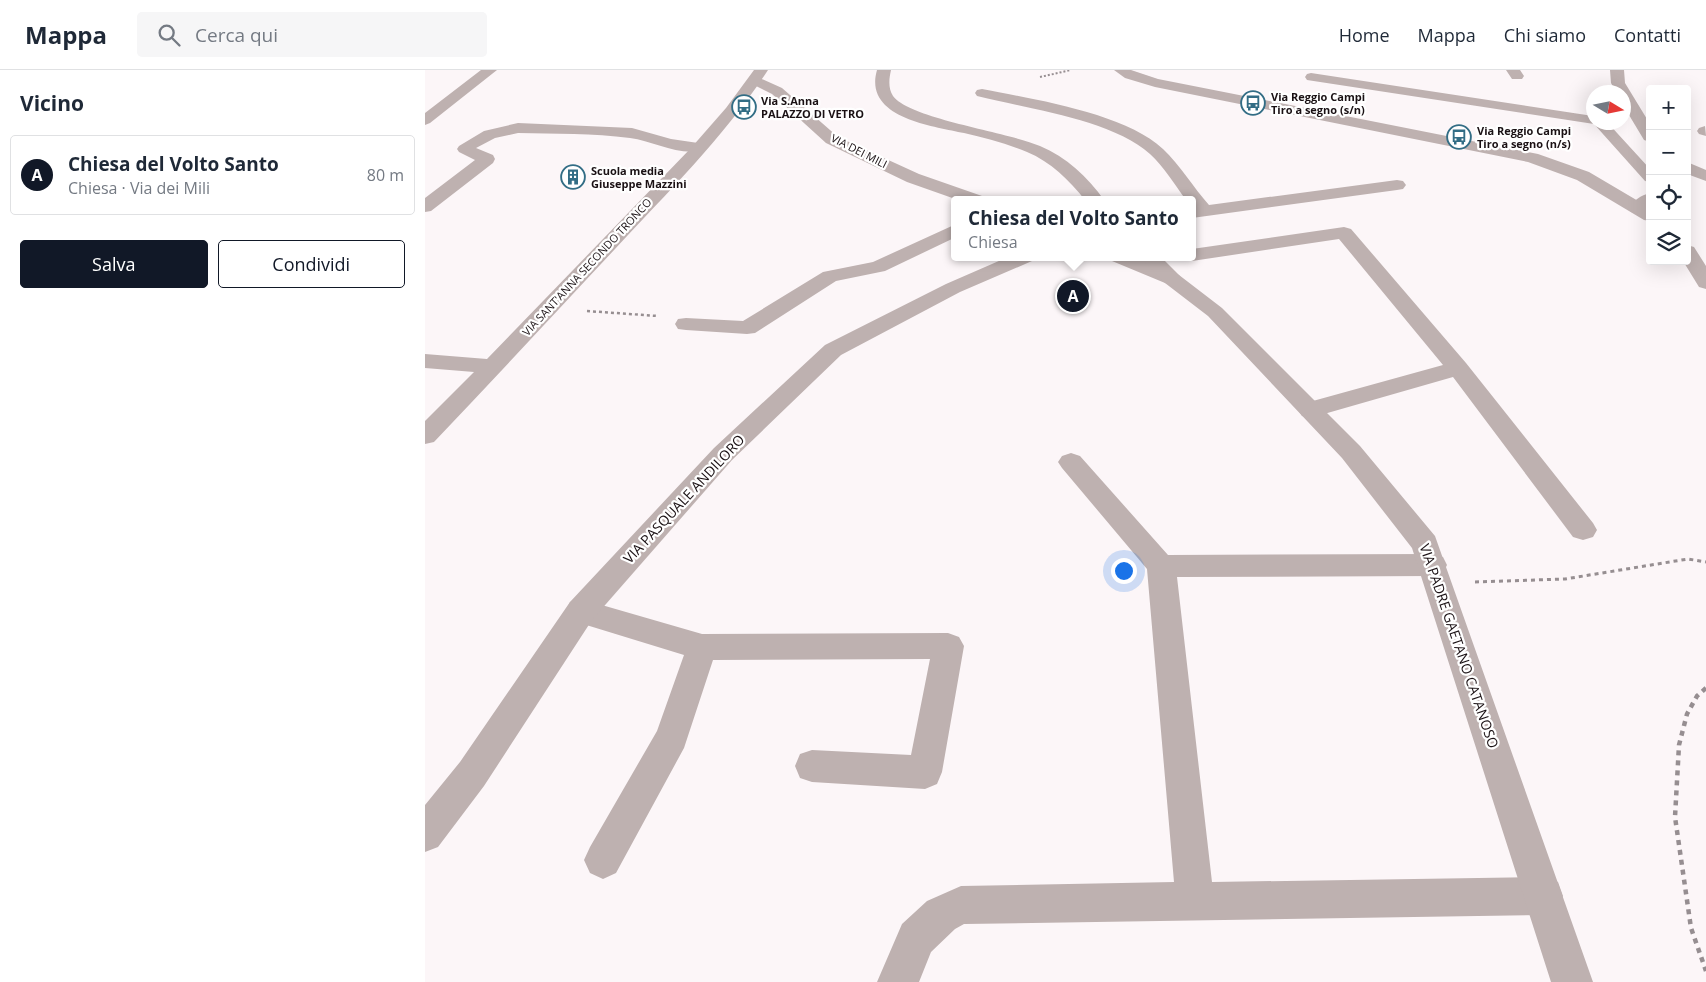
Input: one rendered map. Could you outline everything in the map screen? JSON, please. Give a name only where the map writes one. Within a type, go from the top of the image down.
[{"type":"street","points":[[425,120],[490,70]]},
{"type":"street","points":[[883,70],[882,84],[885,94],[901,110],[915,116],[1001,138],[1045,155],[1063,166],[1080,181],[1092,196]]},
{"type":"street","points":[[1121,70],[1155,83],[1533,158],[1583,176],[1645,207]]},
{"type":"street","points":[[1617,70],[1618,83],[1646,130]]},
{"type":"street","name":"VIA SANT'ANNA SECONDO TRONCO","points":[[425,436],[494,367],[699,147],[741,101],[758,75]]},
{"type":"street","name":"VIA DEI MILI","points":[[758,75],[832,140],[913,178],[965,196]]},
{"type":"street","points":[[982,93],[1066,113],[1131,135],[1155,150],[1187,196]]},
{"type":"street","points":[[425,207],[487,159],[465,149],[485,136],[503,130],[518,128],[632,133],[670,144],[699,147]]},
{"type":"street","points":[[1691,169],[1706,176]]},
{"type":"street","points":[[1198,212],[1397,185]]},
{"type":"street","points":[[686,324],[747,328],[830,276],[878,268],[951,232]]},
{"type":"street","points":[[1196,253],[1344,233],[1458,368],[1583,530]]},
{"type":"street","points":[[1691,258],[1706,283]]},
{"type":"street","name":"VIA PASQUALE ANDILORO","points":[[425,834],[472,774],[581,612],[723,454],[833,350],[953,288],[1016,261]]},
{"type":"street","points":[[1148,261],[1162,263]]},
{"type":"street","name":"VIA PADRE GAETANO CATANOSO","points":[[1162,263],[1215,312],[1351,452],[1425,544],[1572,982]]},
{"type":"street","points":[[425,360],[494,367]]},
{"type":"street","points":[[1310,410],[1458,368]]},
{"type":"street","points":[[1071,462],[1161,566],[1195,902]]},
{"type":"street","points":[[1161,566],[1436,574]]},
{"type":"street","points":[[581,612],[702,647],[948,646],[925,772],[812,766]]},
{"type":"street","points":[[603,860],[672,737],[702,647]]},
{"type":"street","points":[[898,982],[916,938],[941,915],[961,905],[1543,896]]},
{"type":"lane","points":[[1381,75],[1402,87],[1420,90],[1433,95]]},
{"type":"lane","points":[[1311,77],[1586,119]]},
{"type":"lane","points":[[1606,130],[1647,175]]},
{"type":"path","points":[[549,307],[674,318],[686,324]]},
{"type":"path","points":[[1436,574],[1565,579],[1689,559],[1706,562]]},
{"type":"path","points":[[1706,688],[1697,696],[1687,714],[1679,745],[1675,817],[1691,928],[1706,971]]},
{"type":"place","name":"Via Reggio Campi Tiro a segno (s/n)","points":[[1253,103]]},
{"type":"place","name":"Via S.Anna PALAZZO DI VETRO","points":[[744,107]]},
{"type":"place","name":"Via Reggio Campi Tiro a segno (n/s)","points":[[1459,137]]},
{"type":"place","name":"Scuola media Giuseppe Mazzini","points":[[573,177]]},
{"type":"place","name":"Chiesa del Volto Santo","points":[[1073,296]]}]
